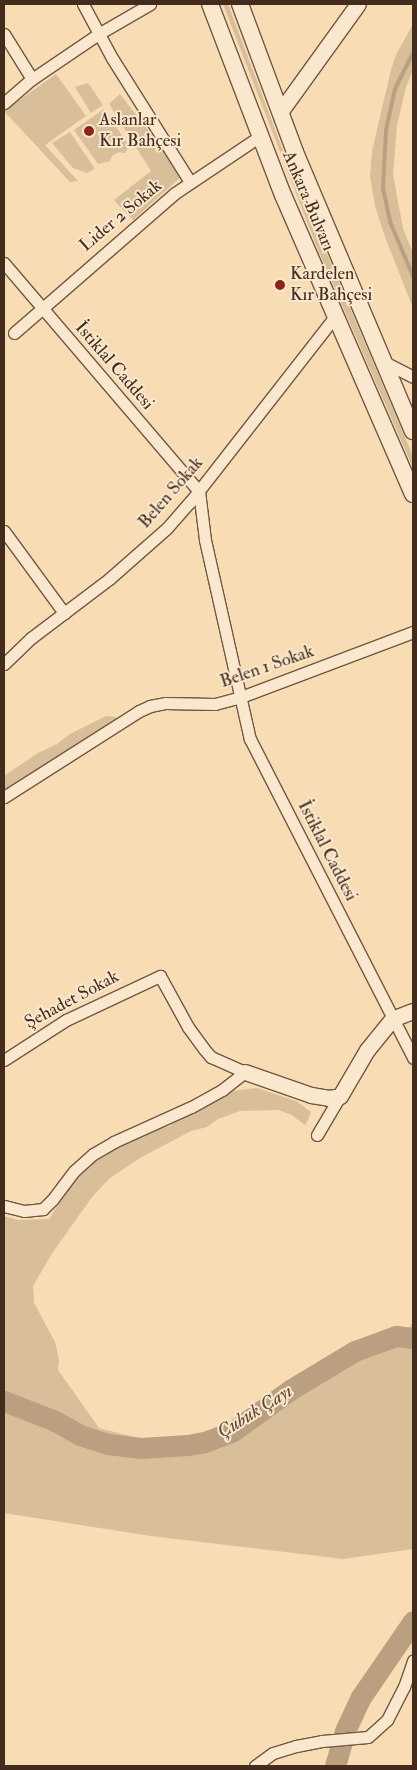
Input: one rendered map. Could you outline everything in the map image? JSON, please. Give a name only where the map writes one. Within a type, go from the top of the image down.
[{"type":"main road","name":"Ankara Bulvarı","points":[[210,4],[283,195],[413,494]]},
{"type":"main road","name":"Ankara Bulvarı","points":[[240,4],[280,112],[413,431]]},
{"type":"street","points":[[83,4],[112,58],[190,182]]},
{"type":"street","points":[[4,103],[32,79],[100,33],[150,4]]},
{"type":"street","points":[[280,112],[358,4]]},
{"type":"street","points":[[4,34],[32,79]]},
{"type":"street","name":"Lider 2 Sokak","points":[[14,333],[137,224],[190,182],[260,136]]},
{"type":"street","name":"İstiklal Caddesi","points":[[4,264],[198,491],[205,540],[245,709],[245,721],[257,754],[413,1058]]},
{"type":"street","name":"Belen Sokak","points":[[4,664],[31,638],[148,546],[172,523],[336,315]]},
{"type":"street","points":[[384,362],[413,377]]},
{"type":"street","points":[[4,531],[64,613]]},
{"type":"street","name":"Belen 1 Sokak","points":[[4,797],[150,706],[165,703],[215,704],[241,697],[413,632]]},
{"type":"street","name":"Şehadet Sokak","points":[[4,1060],[66,1020],[160,976],[188,1028],[211,1057],[245,1072]]},
{"type":"street","points":[[317,1135],[367,1050],[392,1018],[413,1011]]},
{"type":"street","points":[[4,1206],[24,1211],[43,1209],[74,1171],[93,1154],[114,1142],[191,1107],[222,1090],[245,1072],[311,1095],[329,1098],[340,1096]]},
{"type":"street","points":[[255,1766],[272,1753],[322,1741],[368,1737],[387,1720],[404,1687],[413,1661]]},
{"type":"shaded area","points":[[223,4],[228,4],[282,148],[413,456],[413,468],[318,250]]},
{"type":"shaded area","points":[[413,24],[413,70],[406,87],[397,125],[393,175],[403,228],[413,253],[413,308],[385,237],[375,206],[370,177],[372,151],[391,70],[396,55]]},
{"type":"shaded area","points":[[56,74],[86,116],[45,145],[78,181],[70,182],[4,111]]},
{"type":"shaded area","points":[[88,83],[103,105],[91,113],[75,87]]},
{"type":"shaded area","points":[[120,94],[183,175],[133,220],[114,200],[151,171],[109,104]]},
{"type":"shaded area","points":[[104,109],[129,146],[125,153],[119,152],[112,156],[110,161],[98,164],[74,130]]},
{"type":"shaded area","points":[[70,132],[95,169],[87,173],[73,168],[52,143]]},
{"type":"shaded area","points":[[106,716],[116,717],[117,728],[4,804],[4,776],[70,734]]},
{"type":"shaded area","points":[[257,1088],[296,1101],[311,1112],[305,1125],[292,1115],[278,1110],[240,1111],[218,1119],[207,1127],[191,1131],[140,1158],[110,1178],[92,1197],[53,1252],[33,1286],[34,1303],[55,1342],[59,1359],[58,1370],[99,1428],[153,1442],[227,1427],[352,1345],[379,1334],[410,1327],[413,1321],[413,1549],[343,1559],[151,1536],[4,1513],[4,1216],[18,1220],[49,1219],[73,1182],[87,1167],[106,1154],[153,1130],[170,1126],[178,1119],[232,1091]]},
{"type":"waterway","points":[[413,53],[395,89],[386,130],[383,188],[390,222],[413,276]]},
{"type":"waterway","name":"Çubuk Çayı","points":[[4,1401],[55,1421],[80,1435],[108,1444],[141,1448],[188,1445],[205,1442],[233,1431],[290,1390],[355,1351],[396,1336],[413,1338]]},
{"type":"waterway","name":"Çubuk Çayı","points":[[335,1766],[345,1731],[361,1697],[413,1621]]},
{"type":"place","name":"Aslanlar Kır Bahçesi","points":[[89,131]]},
{"type":"place","name":"Kardelen Kır Bahçesi","points":[[280,285]]}]
